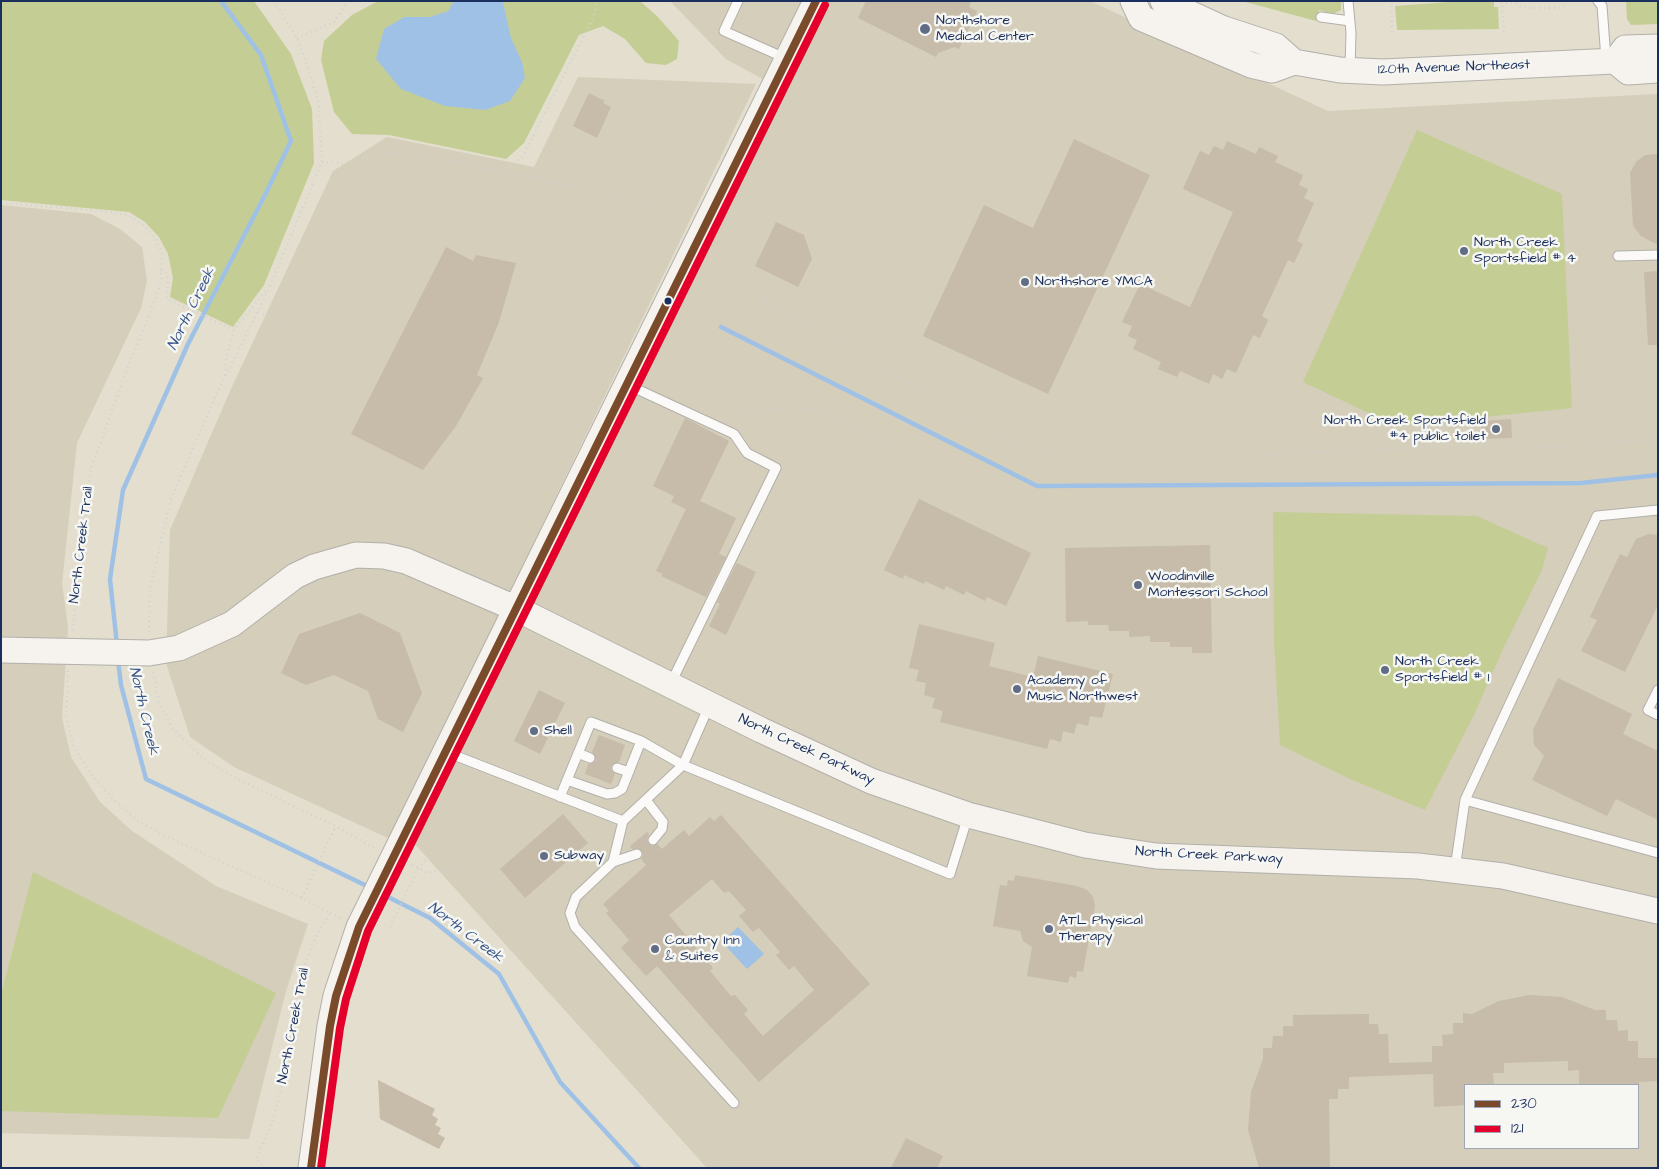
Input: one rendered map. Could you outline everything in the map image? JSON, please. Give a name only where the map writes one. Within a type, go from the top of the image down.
[{"type":"main road","points":[[311,1168],[336,996],[358,926],[369,908],[444,751],[517,608],[625,384],[816,1]]},
{"type":"main road","name":"120th Avenue Northeast","points":[[1133,1],[1141,18],[1251,65],[1272,70],[1294,62],[1350,71],[1383,72],[1610,61],[1628,72],[1658,70]]},
{"type":"main road","points":[[1163,1],[1224,29],[1276,46],[1294,62]]},
{"type":"main road","points":[[1610,61],[1625,48],[1658,47]]},
{"type":"main road","name":"North Creek Parkway","points":[[1,650],[81,651],[143,645],[179,648],[232,624],[295,576],[314,567],[356,555],[384,556],[406,560],[517,608],[710,704],[871,781],[968,816],[1085,845],[1156,856],[1236,860],[1361,862],[1455,870],[1504,876],[1658,911]]},
{"type":"lane","points":[[738,1],[724,32],[787,59]]},
{"type":"lane","points":[[1348,1],[1350,71]]},
{"type":"lane","points":[[1602,3],[1610,61]]},
{"type":"lane","points":[[1321,17],[1350,21]]},
{"type":"lane","points":[[1618,256],[1658,255]]},
{"type":"lane","points":[[625,384],[734,434],[747,453],[776,468],[670,684]]},
{"type":"lane","points":[[1455,870],[1465,800],[1597,516],[1658,510]]},
{"type":"lane","points":[[1658,690],[1648,710],[1658,715]]},
{"type":"lane","points":[[613,862],[623,821],[683,765],[710,704]]},
{"type":"lane","points":[[560,797],[591,722],[641,740],[683,765],[950,874],[968,816]]},
{"type":"lane","points":[[567,780],[606,794],[622,789],[641,740]]},
{"type":"lane","points":[[444,751],[623,821]]},
{"type":"lane","points":[[578,753],[590,758]]},
{"type":"lane","points":[[617,768],[629,772]]},
{"type":"lane","points":[[646,800],[662,822],[662,829],[653,840]]},
{"type":"lane","points":[[1465,800],[1658,853]]},
{"type":"lane","points":[[637,854],[613,862],[576,898],[570,913],[575,927],[734,1103]]},
{"type":"path","points":[[274,1],[297,38],[319,106],[322,162],[269,289],[225,377],[171,499],[150,589],[143,645],[159,702],[172,728],[204,759],[237,779],[336,826],[390,862],[418,868],[428,873],[446,869],[463,869],[477,877],[528,933],[725,1168]]},
{"type":"path","points":[[297,38],[334,22],[348,1]]},
{"type":"path","points":[[501,171],[522,158],[593,18],[598,1]]},
{"type":"path","points":[[1391,1],[1392,36]]},
{"type":"path","points":[[1504,34],[1501,2],[1516,3],[1522,8],[1559,8],[1567,5]]},
{"type":"path","points":[[322,162],[344,163],[392,152],[415,153],[671,210]]},
{"type":"path","name":"North Creek Trail","points":[[1,203],[103,211],[128,215],[143,225],[155,238],[162,254],[157,295],[90,469],[81,651],[66,691],[66,716],[74,748],[94,778],[117,803],[138,820],[165,836],[302,898],[330,913],[318,932],[308,955],[300,982],[281,1090],[272,1123],[256,1159],[264,1168]]},
{"type":"path","points":[[744,245],[750,289],[774,308],[830,337],[1009,442],[1055,456],[1246,456],[1483,444],[1572,448],[1600,443],[1658,440]]},
{"type":"path","points":[[161,270],[166,273],[168,281],[167,299],[234,330]]},
{"type":"path","points":[[225,377],[226,359],[234,330],[269,289]]},
{"type":"path","points":[[258,312],[307,336]]},
{"type":"path","points":[[692,390],[744,412],[799,408],[821,410],[895,445]]},
{"type":"path","points":[[302,898],[336,826]]},
{"type":"path","points":[[390,927],[418,868],[441,842]]},
{"type":"shaded area","points":[[670,1],[1090,1],[1328,111],[1658,94],[1658,1168],[707,1168],[404,832],[774,85],[726,59]]},
{"type":"shaded area","points":[[578,77],[756,84],[390,839],[234,767],[190,737],[166,663],[170,530],[230,391],[333,171],[387,137],[534,167]]},
{"type":"shaded area","points":[[1,205],[91,214],[120,229],[142,247],[147,281],[141,308],[77,443],[62,583],[68,627],[62,718],[71,757],[100,802],[132,831],[216,886],[308,924],[286,991],[249,1139],[1,1133]]},
{"type":"green space","points":[[1,1],[254,1],[291,54],[312,109],[314,163],[264,285],[233,327],[170,297],[173,278],[168,254],[159,237],[145,222],[129,212],[1,200]]},
{"type":"green space","points":[[378,1],[640,1],[657,16],[679,41],[677,59],[666,65],[646,63],[625,39],[603,26],[579,35],[524,143],[506,159],[389,135],[352,134],[334,112],[321,60],[324,41],[352,15]]},
{"type":"green space","points":[[1242,1],[1341,1],[1341,10],[1333,14],[1319,10],[1316,21]]},
{"type":"green space","points":[[1463,1],[1494,1],[1494,7],[1498,7],[1499,29],[1397,30],[1395,6]]},
{"type":"green space","points":[[1626,1],[1658,1],[1658,24],[1631,25],[1627,19]]},
{"type":"green space","name":"North Creek Sportsfield # 4","points":[[1417,130],[1562,194],[1572,408],[1396,426],[1303,382]]},
{"type":"green space","name":"North Creek Sportsfield # 1","points":[[1273,512],[1477,516],[1548,548],[1542,570],[1503,649],[1474,715],[1425,810],[1350,779],[1280,745],[1274,641]]},
{"type":"green space","points":[[33,872],[276,993],[218,1118],[1,1111],[1,995]]},
{"type":"water","points":[[454,1],[503,2],[511,38],[522,62],[525,78],[510,101],[485,110],[445,106],[401,89],[376,59],[384,29],[404,17],[430,17],[448,11]]},
{"type":"water","points":[[738,927],[764,954],[747,969],[722,942]]},
{"type":"building","name":"Northshore Medical Center","points":[[866,1],[971,1],[969,7],[977,11],[959,49],[955,47],[938,53],[936,57],[858,18]]},
{"type":"building","points":[[589,93],[605,101],[603,103],[611,107],[597,138],[573,126]]},
{"type":"building","name":"Northshore YMCA","points":[[1074,139],[1150,175],[1048,394],[923,336],[984,205],[1033,228]]},
{"type":"building","points":[[1227,141],[1256,154],[1259,147],[1278,156],[1275,162],[1303,175],[1299,185],[1308,189],[1304,198],[1314,203],[1297,241],[1303,244],[1294,263],[1288,260],[1262,316],[1268,320],[1260,338],[1253,335],[1236,373],[1227,369],[1222,379],[1213,374],[1209,384],[1180,371],[1177,377],[1158,369],[1161,362],[1133,349],[1137,340],[1128,336],[1132,326],[1122,322],[1140,284],[1190,307],[1233,212],[1183,189],[1200,151],[1209,155],[1214,146],[1223,150]]},
{"type":"building","points":[[1658,154],[1658,245],[1641,236],[1633,226],[1630,173],[1636,162],[1645,155]]},
{"type":"building","points":[[776,222],[804,235],[812,259],[798,287],[755,266]]},
{"type":"building","points":[[446,247],[473,261],[476,255],[516,263],[499,322],[477,375],[483,378],[456,426],[423,470],[351,434]]},
{"type":"building","points":[[1658,271],[1658,345],[1648,345],[1644,272]]},
{"type":"building","points":[[685,418],[729,441],[700,501],[736,518],[719,554],[726,557],[706,597],[661,576],[663,574],[656,571],[686,509],[671,502],[674,496],[653,486]]},
{"type":"building","name":"North Creek Sportsfield #4 public toilet","points":[[1511,419],[1512,438],[1482,439],[1481,421]]},
{"type":"building","points":[[919,499],[1031,553],[1006,606],[987,597],[985,601],[966,591],[964,595],[946,586],[944,590],[925,581],[924,584],[904,575],[903,579],[884,570]]},
{"type":"building","points":[[1649,534],[1658,535],[1658,605],[1625,672],[1581,651],[1597,620],[1590,617],[1620,554],[1627,557],[1636,539]]},
{"type":"building","name":"Woodinville Montessori School","points":[[1210,545],[1212,653],[1192,653],[1192,647],[1170,647],[1170,642],[1150,642],[1150,636],[1129,637],[1129,631],[1109,631],[1108,625],[1088,625],[1088,621],[1066,622],[1065,548]]},
{"type":"building","points":[[737,563],[756,572],[726,635],[709,626],[720,604],[717,602]]},
{"type":"building","points":[[360,613],[400,633],[422,693],[403,732],[378,719],[368,691],[334,675],[306,685],[281,673],[299,634]]},
{"type":"building","name":"Academy of Music Northwest","points":[[919,624],[995,643],[989,666],[1033,677],[1038,656],[1113,674],[1102,718],[1090,716],[1088,726],[1077,723],[1074,734],[1063,731],[1061,742],[1050,739],[1047,749],[940,722],[943,711],[932,708],[935,698],[924,695],[926,683],[916,681],[919,670],[909,668]]},
{"type":"building","points":[[1558,678],[1632,714],[1623,734],[1658,751],[1658,820],[1616,799],[1607,816],[1532,780],[1544,756],[1534,745],[1533,730]]},
{"type":"building","name":"Shell","points":[[539,690],[565,703],[540,754],[514,741]]},
{"type":"building","points":[[599,735],[625,745],[619,762],[611,766],[611,770],[615,774],[611,784],[585,774],[588,764],[596,760],[592,752]]},
{"type":"building","name":"Subway","points":[[563,814],[588,843],[525,898],[500,869]]},
{"type":"building","name":"Country Inn & Suites","points":[[721,815],[870,984],[759,1082],[657,966],[646,976],[621,948],[629,940],[606,913],[609,911],[603,904],[646,865],[641,859],[643,855],[641,850],[632,849],[630,846],[647,832],[649,844],[652,846],[657,844],[662,849],[684,830],[689,836],[710,817],[714,821]],"holes":[[[712,879],[724,893],[729,891],[746,910],[739,916],[753,932],[759,928],[780,952],[776,955],[789,970],[794,966],[814,990],[763,1036],[744,1014],[748,1010],[735,995],[731,996],[710,971],[713,968],[669,915]]]},
{"type":"building","name":"ATL Physical Therapy","points":[[1015,875],[1077,886],[1087,890],[1093,897],[1095,906],[1083,972],[1077,971],[1076,978],[1070,976],[1068,983],[1027,976],[1032,947],[1023,941],[1020,931],[993,926],[1000,885],[1007,886],[1008,880],[1014,881]]},
{"type":"building","points":[[1529,995],[1562,997],[1595,1010],[1606,1010],[1606,1020],[1617,1020],[1618,1031],[1628,1030],[1628,1041],[1638,1041],[1638,1058],[1657,1058],[1657,1081],[1639,1082],[1639,1084],[1579,1084],[1579,1070],[1568,1071],[1568,1061],[1504,1063],[1504,1073],[1493,1073],[1494,1084],[1464,1084],[1464,1105],[1434,1107],[1433,1074],[1349,1077],[1349,1089],[1338,1089],[1338,1099],[1329,1099],[1330,1168],[1259,1168],[1248,1130],[1251,1092],[1263,1059],[1263,1048],[1272,1048],[1273,1036],[1283,1036],[1283,1026],[1293,1026],[1293,1015],[1369,1014],[1369,1024],[1378,1024],[1379,1034],[1388,1034],[1389,1063],[1432,1062],[1432,1046],[1443,1046],[1442,1035],[1453,1034],[1453,1023],[1463,1023],[1463,1013],[1472,1014],[1499,1001]]},
{"type":"building","points":[[378,1080],[435,1109],[432,1115],[438,1119],[435,1125],[441,1128],[438,1134],[445,1138],[439,1149],[380,1119]]},
{"type":"building","points":[[906,1138],[943,1156],[937,1168],[891,1168]]},
{"type":"waterway","name":"North Creek","points":[[117,645],[110,579],[123,490],[188,344],[291,141],[261,55],[221,1]]},
{"type":"waterway","points":[[721,327],[1037,486],[1581,483],[1658,475]]},
{"type":"waterway","name":"North Creek","points":[[118,660],[121,685],[146,779],[371,888]]},
{"type":"waterway","name":"North Creek","points":[[384,895],[430,918],[499,974],[560,1082],[639,1168]]},
{"type":"transit line","name":"230","points":[[311,1168],[330,1026],[336,996],[359,927],[816,1]]},
{"type":"transit line","name":"121","points":[[321,1168],[340,1028],[346,999],[368,931],[825,5]]},
{"type":"place","name":"Northshore Medical Center","points":[[925,29]]},
{"type":"place","name":"North Creek Sportsfield # 4","points":[[1464,251]]},
{"type":"place","name":"Northshore YMCA","points":[[1025,282]]},
{"type":"place","name":"North Creek Sportsfield #4 public toilet","points":[[1496,429]]},
{"type":"place","name":"Woodinville Montessori School","points":[[1138,585]]},
{"type":"place","name":"North Creek Sportsfield # 1","points":[[1385,670]]},
{"type":"place","name":"Academy of Music Northwest","points":[[1017,689]]},
{"type":"place","name":"Shell","points":[[534,731]]},
{"type":"place","name":"Subway","points":[[544,856]]},
{"type":"place","name":"ATL Physical Therapy","points":[[1049,929]]},
{"type":"place","name":"Country Inn & Suites","points":[[655,949]]}]
